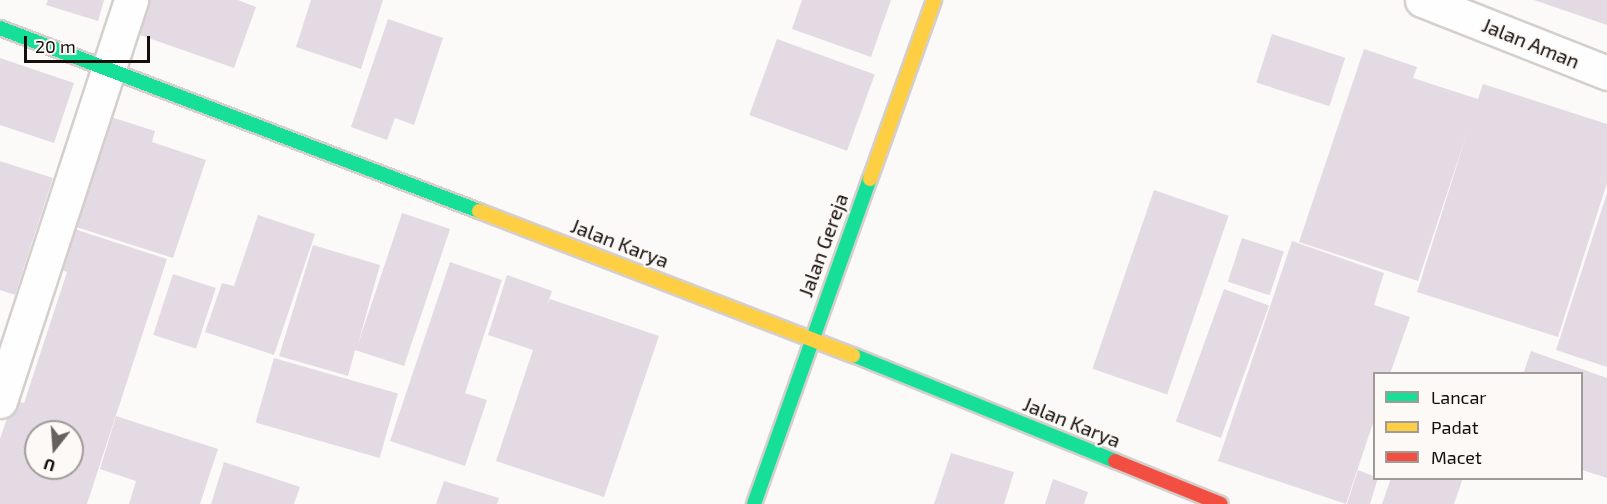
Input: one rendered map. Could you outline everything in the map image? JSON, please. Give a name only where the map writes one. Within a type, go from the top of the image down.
[{"type":"street","points":[[0,401],[131,0]]},
{"type":"street","name":"Jalan Gereja","points":[[754,504],[810,337],[934,0]]},
{"type":"street","name":"Jalan Aman","points":[[1422,0],[1607,73]]},
{"type":"street","name":"Jalan Karya","points":[[0,27],[810,337],[1221,504]]},
{"type":"building","points":[[48,0],[104,0],[98,21],[46,5]]},
{"type":"building","points":[[149,0],[238,0],[256,7],[234,68],[137,34]]},
{"type":"building","points":[[311,0],[383,0],[361,69],[296,47]]},
{"type":"building","points":[[802,0],[891,0],[871,57],[792,29]]},
{"type":"building","points":[[1534,0],[1607,0],[1607,25]]},
{"type":"building","points":[[388,19],[443,38],[414,125],[395,118],[387,140],[351,127]]},
{"type":"building","points":[[1272,34],[1345,58],[1329,106],[1256,83]]},
{"type":"building","points":[[777,39],[875,75],[847,151],[749,115]]},
{"type":"building","points":[[1364,49],[1417,67],[1413,78],[1478,99],[1483,84],[1607,124],[1607,183],[1558,337],[1417,292],[1468,130],[1418,281],[1299,242]]},
{"type":"building","points":[[0,58],[74,83],[54,143],[0,125]]},
{"type":"building","points":[[108,116],[155,131],[152,142],[206,160],[173,258],[73,226]]},
{"type":"building","points":[[0,161],[53,178],[15,295],[0,290]]},
{"type":"building","points":[[1154,190],[1229,216],[1167,394],[1092,369]]},
{"type":"building","points":[[1607,193],[1607,367],[1556,350]]},
{"type":"building","points":[[402,213],[450,229],[404,366],[355,350],[348,376],[279,356],[313,245],[380,265],[358,344]]},
{"type":"building","points":[[258,215],[315,234],[274,355],[205,332],[222,283],[234,286]]},
{"type":"building","points":[[71,228],[167,259],[87,504],[0,504],[0,439],[13,400],[24,403],[67,272],[58,268]]},
{"type":"building","points":[[1242,238],[1284,252],[1270,295],[1228,282]]},
{"type":"building","points":[[1292,241],[1384,273],[1374,305],[1410,317],[1391,372],[1373,372],[1373,423],[1346,504],[1218,461]]},
{"type":"building","points":[[450,262],[502,280],[465,393],[487,400],[465,466],[390,441]]},
{"type":"building","points":[[173,274],[216,288],[196,349],[153,335]]},
{"type":"building","points":[[507,275],[552,291],[547,305],[550,299],[659,336],[604,497],[496,461],[533,350],[488,335]]},
{"type":"building","points":[[1224,289],[1269,305],[1221,438],[1176,421]]},
{"type":"building","points":[[1531,351],[1607,378],[1607,478],[1583,470],[1583,372],[1524,372]]},
{"type":"building","points":[[274,358],[398,394],[380,458],[256,422]]},
{"type":"building","points":[[116,416],[218,449],[200,504],[129,504],[136,481],[100,469]]},
{"type":"building","points":[[951,453],[1014,472],[1004,504],[934,504]]},
{"type":"building","points":[[224,462],[300,487],[294,504],[211,504]]},
{"type":"building","points":[[1358,470],[1373,476],[1373,480],[1377,480],[1370,504],[1347,504]]},
{"type":"building","points":[[1053,479],[1088,492],[1084,504],[1045,504]]},
{"type":"building","points":[[1390,480],[1462,480],[1454,504],[1382,504]]},
{"type":"building","points":[[444,481],[499,498],[497,504],[436,504]]},
{"type":"traffic: fast","points":[[0,28],[479,211]]},
{"type":"traffic: fast","points":[[754,504],[870,179]]},
{"type":"traffic: fast","points":[[853,355],[1115,461]]},
{"type":"traffic: slow","points":[[870,179],[934,0]]},
{"type":"traffic: slow","points":[[479,211],[853,355]]},
{"type":"traffic: jam","points":[[1115,461],[1221,504]]}]
